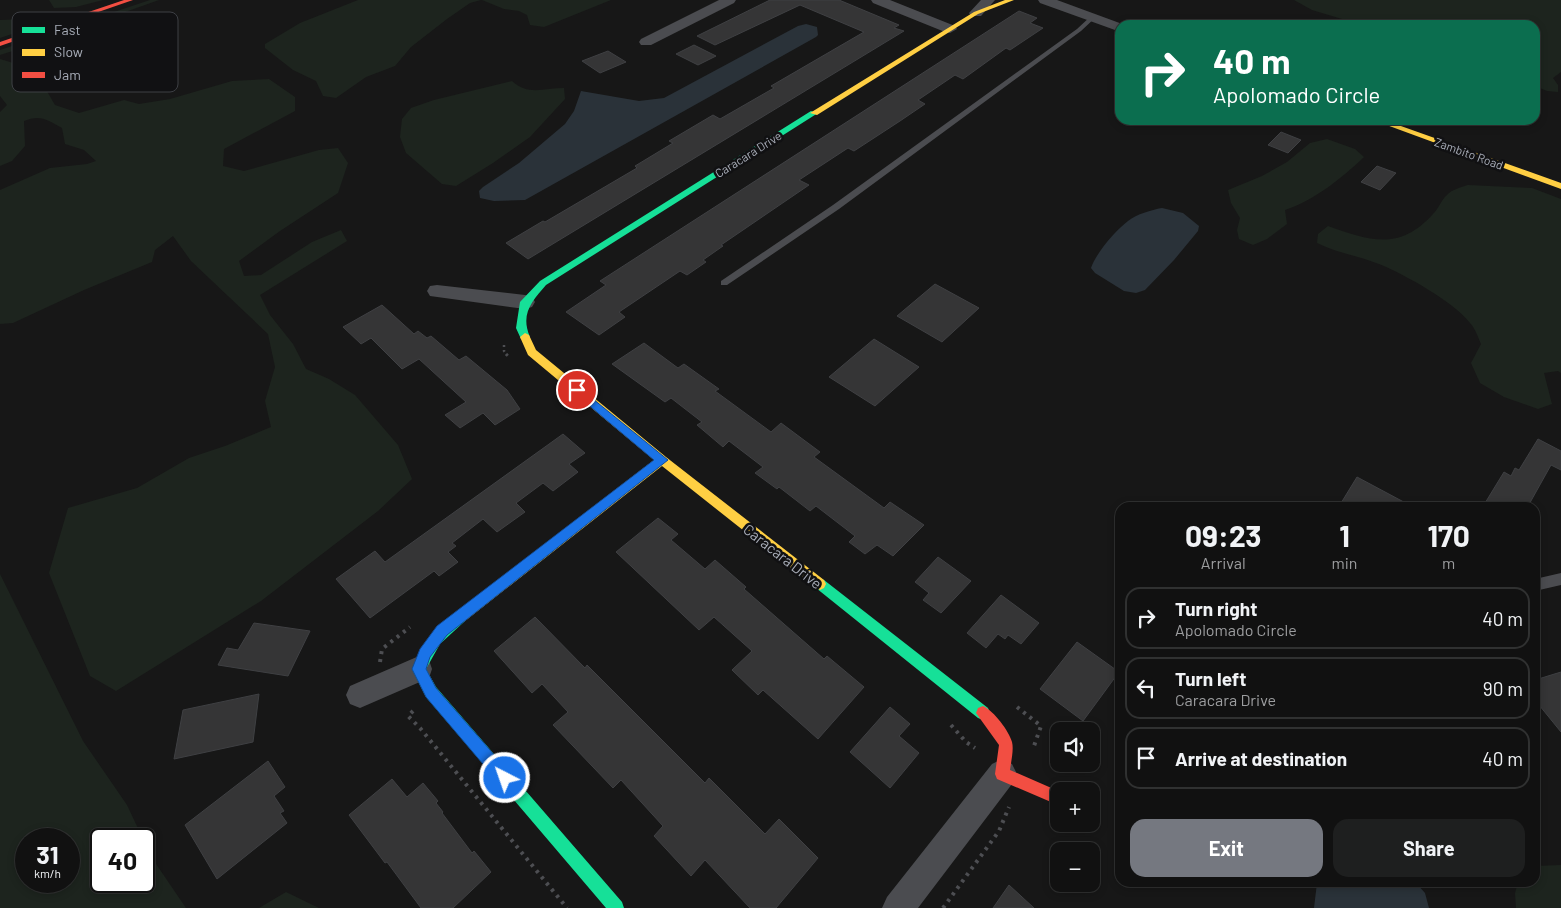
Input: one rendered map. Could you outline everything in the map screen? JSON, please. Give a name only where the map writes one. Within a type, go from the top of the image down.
[{"type":"street","points":[[95,12],[130,0]]},
{"type":"street","points":[[646,42],[730,0]]},
{"type":"street","points":[[878,0],[950,29]]},
{"type":"street","name":"Caracara Drive","points":[[976,13],[988,0]]},
{"type":"street","name":"Caracara Drive","points":[[1009,772],[1006,744],[991,720],[662,460],[532,352],[521,328],[525,302],[543,283],[976,13],[1011,0]]},
{"type":"street","points":[[1044,0],[1115,25]]},
{"type":"street","points":[[0,44],[12,40]]},
{"type":"street","name":"Zambito Road","points":[[1391,125],[1561,186]]},
{"type":"street","points":[[437,291],[525,302]]},
{"type":"street","points":[[616,908],[425,681],[425,653],[442,631],[662,460]]},
{"type":"street","points":[[360,695],[425,681]]},
{"type":"street","points":[[898,908],[1009,772],[1050,795]]},
{"type":"lane","points":[[724,282],[836,207],[1079,30],[1093,17]]},
{"type":"lane","points":[[1540,584],[1561,579]]},
{"type":"path","points":[[504,342],[504,351],[511,359]]},
{"type":"path","points":[[425,681],[408,716],[426,735],[567,908]]},
{"type":"path","points":[[943,908],[999,831],[1009,772],[1041,726],[1010,702]]},
{"type":"path","points":[[950,725],[966,742],[1009,772]]},
{"type":"shaded area","points":[[49,0],[103,0],[76,7],[54,8]]},
{"type":"shaded area","points":[[150,0],[159,0],[125,12],[114,12]]},
{"type":"shaded area","points":[[358,0],[481,0],[470,3],[447,19],[411,47],[395,66],[366,77],[336,98],[323,96],[316,81],[293,70],[265,48],[265,44],[300,23]]},
{"type":"shaded area","points":[[482,0],[611,0],[544,27],[530,25],[527,15],[519,11],[504,9]]},
{"type":"shaded area","points":[[1294,0],[1561,0],[1561,72],[1553,78],[1558,85],[1558,92],[1540,88],[1540,20],[1345,20],[1312,10]]},
{"type":"shaded area","points":[[0,20],[12,20],[12,34],[0,38]]},
{"type":"shaded area","points":[[806,24],[817,27],[818,35],[816,37],[525,200],[494,201],[480,198],[479,191],[483,187],[519,163],[565,124],[574,111],[581,91],[639,101],[664,98],[798,26]]},
{"type":"shaded area","points":[[12,46],[12,51],[0,55],[0,50]]},
{"type":"shaded area","points":[[0,59],[12,63],[12,92],[47,92],[55,105],[79,113],[124,100],[139,104],[170,99],[232,81],[269,79],[295,97],[295,111],[224,149],[223,166],[244,171],[319,150],[338,148],[348,163],[338,193],[280,231],[239,261],[244,276],[261,275],[312,242],[341,230],[347,241],[260,295],[270,315],[293,344],[306,369],[329,379],[355,395],[398,445],[412,479],[378,511],[261,601],[116,691],[90,676],[49,573],[68,508],[137,488],[189,458],[225,446],[271,427],[265,401],[275,367],[268,334],[191,261],[173,236],[155,250],[152,262],[84,290],[13,323],[0,324],[0,190],[50,168],[87,164],[96,161],[84,150],[65,144],[62,128],[48,120],[35,118],[24,121],[25,146],[12,161],[0,166],[0,112],[7,105],[0,96]]},
{"type":"shaded area","points":[[512,81],[518,86],[530,90],[564,88],[565,99],[530,137],[493,163],[456,186],[442,184],[406,153],[400,137],[402,119],[411,108],[434,100]]},
{"type":"shaded area","points":[[1327,139],[1355,149],[1364,157],[1328,188],[1285,210],[1287,224],[1267,239],[1253,245],[1239,239],[1237,230],[1240,218],[1231,203],[1228,190],[1262,176],[1287,162],[1310,143]]},
{"type":"shaded area","points":[[1468,185],[1532,188],[1561,199],[1561,373],[1558,371],[1544,373],[1552,404],[1538,409],[1504,397],[1480,383],[1471,363],[1481,344],[1472,325],[1453,306],[1428,289],[1389,269],[1317,243],[1318,234],[1328,226],[1371,239],[1384,240],[1409,234],[1421,226],[1433,214],[1449,193]]},
{"type":"shaded area","points":[[1162,208],[1183,213],[1199,226],[1198,231],[1174,260],[1145,290],[1136,293],[1124,291],[1095,273],[1091,268],[1094,262],[1107,242],[1118,230],[1136,216]]},
{"type":"shaded area","points":[[0,574],[83,741],[127,805],[138,828],[90,828],[90,893],[155,893],[155,862],[186,908],[0,908]]},
{"type":"shaded area","points":[[1561,865],[1561,908],[1516,908],[1515,893],[1517,887],[1540,887],[1540,866]]},
{"type":"shaded area","points":[[1317,887],[1420,887],[1425,893],[1429,908],[1314,908]]},
{"type":"shaded area","points":[[286,892],[319,908],[259,908]]},
{"type":"building","points":[[770,0],[839,0],[899,25],[894,28],[904,31],[528,259],[506,243],[637,168],[635,166],[673,143],[669,141],[713,115],[720,119],[774,88],[771,86],[864,32],[800,5],[715,45],[697,36]]},
{"type":"building","points":[[1019,11],[1037,18],[1030,23],[1043,28],[1010,50],[1006,48],[963,79],[955,75],[918,100],[925,104],[900,121],[854,151],[848,148],[799,180],[809,185],[721,245],[723,246],[703,260],[706,262],[687,275],[680,271],[619,312],[625,317],[599,335],[566,312],[606,285],[600,281]]},
{"type":"building","points":[[694,45],[716,56],[698,65],[676,54]]},
{"type":"building","points":[[608,51],[626,62],[600,73],[582,61]]},
{"type":"building","points":[[1281,132],[1301,140],[1288,153],[1268,145]]},
{"type":"building","points":[[1377,166],[1396,173],[1380,190],[1361,182]]},
{"type":"building","points":[[935,284],[979,308],[942,342],[897,316]]},
{"type":"building","points":[[382,305],[414,334],[418,331],[427,338],[431,336],[459,360],[466,356],[507,390],[520,409],[495,425],[483,413],[460,428],[445,415],[466,402],[419,359],[402,369],[371,338],[361,344],[343,327]]},
{"type":"building","points":[[874,339],[919,367],[875,406],[829,377]]},
{"type":"building","points":[[644,343],[678,368],[684,364],[719,389],[715,391],[771,432],[781,423],[820,452],[814,457],[884,508],[890,502],[924,525],[893,556],[877,545],[865,554],[849,542],[855,536],[816,506],[810,511],[779,487],[777,489],[755,473],[763,467],[729,441],[723,447],[697,425],[702,422],[671,398],[665,402],[612,364]]},
{"type":"building","points":[[563,434],[585,453],[569,464],[578,472],[553,491],[543,483],[516,503],[525,512],[497,532],[483,519],[452,543],[456,546],[448,552],[458,562],[439,576],[434,571],[370,618],[336,579],[375,551],[385,562]]},
{"type":"building","points":[[1538,439],[1561,451],[1561,470],[1551,465],[1530,502],[1486,502],[1504,472],[1511,476],[1515,468],[1519,470]]},
{"type":"building","points":[[1357,477],[1404,502],[1342,502]]},
{"type":"building","points":[[658,518],[678,534],[671,540],[705,569],[715,560],[746,587],[744,589],[824,659],[827,656],[864,687],[818,739],[763,690],[758,695],[732,670],[752,651],[714,617],[699,630],[616,552]]},
{"type":"building","points":[[938,557],[971,581],[941,613],[923,600],[929,593],[915,582]]},
{"type":"building","points":[[1001,595],[1039,623],[1021,644],[1008,635],[1005,639],[998,634],[986,648],[967,633]]},
{"type":"building","points":[[535,617],[585,668],[587,665],[705,783],[709,778],[765,834],[779,819],[818,858],[776,908],[750,908],[705,860],[691,876],[654,836],[663,826],[621,780],[613,788],[553,725],[568,712],[542,684],[532,693],[494,651]]},
{"type":"building","points":[[254,623],[310,631],[288,676],[218,665],[227,648],[238,650]]},
{"type":"building","points":[[1077,642],[1115,669],[1115,677],[1083,721],[1040,689]]},
{"type":"building","points":[[1561,672],[1561,732],[1540,706],[1540,678]]},
{"type":"building","points":[[259,694],[253,742],[174,759],[183,710]]},
{"type":"building","points":[[890,707],[910,724],[899,736],[919,753],[890,788],[850,752]]},
{"type":"building","points":[[268,761],[285,787],[274,796],[284,811],[280,813],[287,823],[217,879],[185,825]]},
{"type":"building","points":[[392,779],[407,797],[423,783],[438,801],[436,803],[442,813],[472,853],[474,851],[491,872],[453,908],[421,908],[349,815]]},
{"type":"building","points":[[1009,885],[1034,908],[993,908]]},
{"type":"traffic: fast","points":[[525,337],[521,328],[525,302],[543,283],[814,113]]},
{"type":"traffic: fast","points":[[820,584],[983,713]]},
{"type":"traffic: fast","points":[[460,617],[436,640],[419,669],[431,692],[616,908]]},
{"type":"traffic: slow","points":[[814,113],[976,13],[1011,0]]},
{"type":"traffic: slow","points":[[1391,125],[1561,186]]},
{"type":"traffic: slow","points":[[525,337],[532,352],[662,460],[820,584]]},
{"type":"traffic: slow","points":[[460,617],[662,460]]},
{"type":"traffic: jam","points":[[95,12],[130,0]]},
{"type":"traffic: jam","points":[[0,44],[12,40]]},
{"type":"traffic: jam","points":[[983,713],[991,720],[1006,744],[1002,774],[1050,795]]},
{"type":"route","points":[[505,778],[431,692],[419,669],[425,653],[442,631],[662,460],[577,390]]}]
